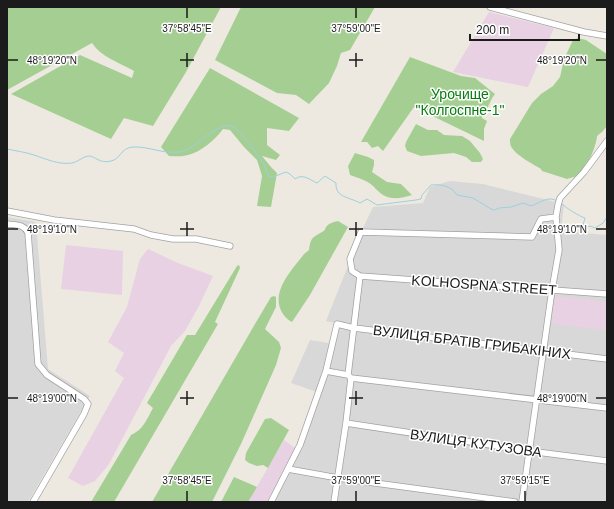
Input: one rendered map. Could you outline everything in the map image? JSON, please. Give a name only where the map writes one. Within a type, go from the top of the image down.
[{"type":"street","points":[[490,7],[584,32],[607,36]]},
{"type":"street","points":[[522,502],[559,250],[556,217],[558,205],[560,198],[584,172],[607,141]]},
{"type":"street","points":[[7,211],[54,220],[134,229],[152,235],[173,239],[196,239],[230,246]]},
{"type":"street","points":[[334,502],[346,423],[349,377],[360,276],[352,271],[350,259],[361,232],[532,237],[541,219],[556,217]]},
{"type":"street","points":[[7,224],[22,226],[26,228],[28,233],[38,364],[47,375],[87,402],[87,408],[84,414],[33,502]]},
{"type":"street","name":"KOLHOSPNA STREET","points":[[360,276],[607,294]]},
{"type":"street","name":"ВУЛИЦЯ БРАТІВ ГРИБАКІНИХ","points":[[326,371],[337,324],[354,328],[544,350],[607,359]]},
{"type":"street","points":[[271,502],[300,445],[326,371],[349,377],[607,408]]},
{"type":"street","name":"ВУЛИЦЯ КУТУЗОВА","points":[[346,423],[529,451],[607,461]]},
{"type":"street","points":[[288,469],[338,478],[515,502]]},
{"type":"shaded area","points":[[489,12],[554,28],[528,87],[453,72]]},
{"type":"shaded area","points":[[450,181],[483,184],[564,204],[561,231],[607,235],[607,502],[274,502],[295,462],[317,392],[291,383],[310,340],[329,343],[335,323],[326,321],[363,228],[373,207],[423,203],[430,187]]},
{"type":"shaded area","points":[[7,217],[36,222],[48,369],[90,396],[28,502],[7,502]]},
{"type":"shaded area","points":[[66,245],[123,251],[122,295],[61,289]]},
{"type":"shaded area","points":[[148,249],[178,263],[213,276],[185,331],[171,346],[109,464],[95,481],[83,486],[68,478],[124,378],[115,371],[124,353],[108,342],[127,307],[140,259]]},
{"type":"shaded area","points":[[555,296],[607,302],[607,330],[552,324]]},
{"type":"shaded area","points":[[284,440],[295,448],[267,502],[248,502]]},
{"type":"green space","points":[[9,7],[221,7],[186,72],[153,126],[124,118],[111,139],[11,94],[80,55],[132,78],[134,71],[100,52],[92,43],[7,90],[7,10]]},
{"type":"green space","points":[[241,7],[375,7],[350,50],[341,53],[329,83],[309,104],[296,95],[277,93],[215,60]]},
{"type":"green space","points":[[578,38],[586,40],[607,54],[607,126],[597,136],[591,156],[582,171],[576,176],[567,179],[542,171],[521,157],[511,147],[510,139],[532,103],[541,94],[553,86],[560,77],[564,59],[573,40]]},
{"type":"green space","name":"Урочище \"Колгоспне-1\"","points":[[410,57],[461,76],[475,78],[495,94],[482,115],[482,118],[487,121],[484,129],[484,141],[414,107],[383,151],[378,146],[372,148],[367,142],[361,142]]},
{"type":"green space","points":[[210,68],[299,118],[289,131],[267,128],[267,145],[280,155],[276,160],[262,156],[277,173],[271,207],[257,206],[262,176],[257,160],[230,130],[223,129],[203,148],[186,156],[169,156],[161,147]]},
{"type":"green space","name":"Урочище \"Колгоспне-1\"","points":[[416,124],[428,130],[437,130],[444,135],[462,136],[470,141],[483,159],[481,162],[472,162],[466,157],[454,153],[421,156],[407,151],[405,146],[406,142]]},
{"type":"green space","points":[[355,153],[374,160],[372,172],[387,182],[401,184],[412,195],[398,198],[385,196],[368,182],[350,175],[348,166]]},
{"type":"green space","points":[[338,221],[348,227],[310,295],[292,322],[283,314],[279,306],[280,290],[288,274],[309,250],[312,238],[324,231],[326,227],[332,223]]},
{"type":"green space","points":[[239,265],[240,268],[215,322],[218,324],[114,502],[91,502],[131,435],[139,430],[147,420],[153,408],[147,403],[187,335],[195,335]]},
{"type":"green space","points":[[271,297],[276,297],[276,307],[265,329],[279,342],[281,348],[276,365],[241,444],[212,502],[152,502],[255,324]]},
{"type":"green space","points":[[271,418],[289,430],[268,468],[263,465],[257,466],[249,463],[245,460],[246,453],[265,419]]},
{"type":"green space","points":[[234,477],[257,487],[248,502],[221,502]]},
{"type":"waterway","points":[[7,149],[62,163],[74,162],[88,156],[107,162],[117,158],[125,149],[133,147],[164,152],[184,151],[214,131],[226,126],[231,126],[239,132],[254,150],[269,176],[273,177],[286,172],[295,179],[298,177],[304,177],[317,183],[325,176],[336,183],[338,192],[360,203],[367,199],[377,205],[421,199],[422,195],[431,185],[446,186],[457,195],[473,198],[495,210],[523,203],[531,206],[548,199],[554,199],[557,201]]},
{"type":"waterway","points":[[562,204],[579,216],[585,218],[583,225],[584,228],[590,226],[595,228],[603,223],[607,217]]}]
